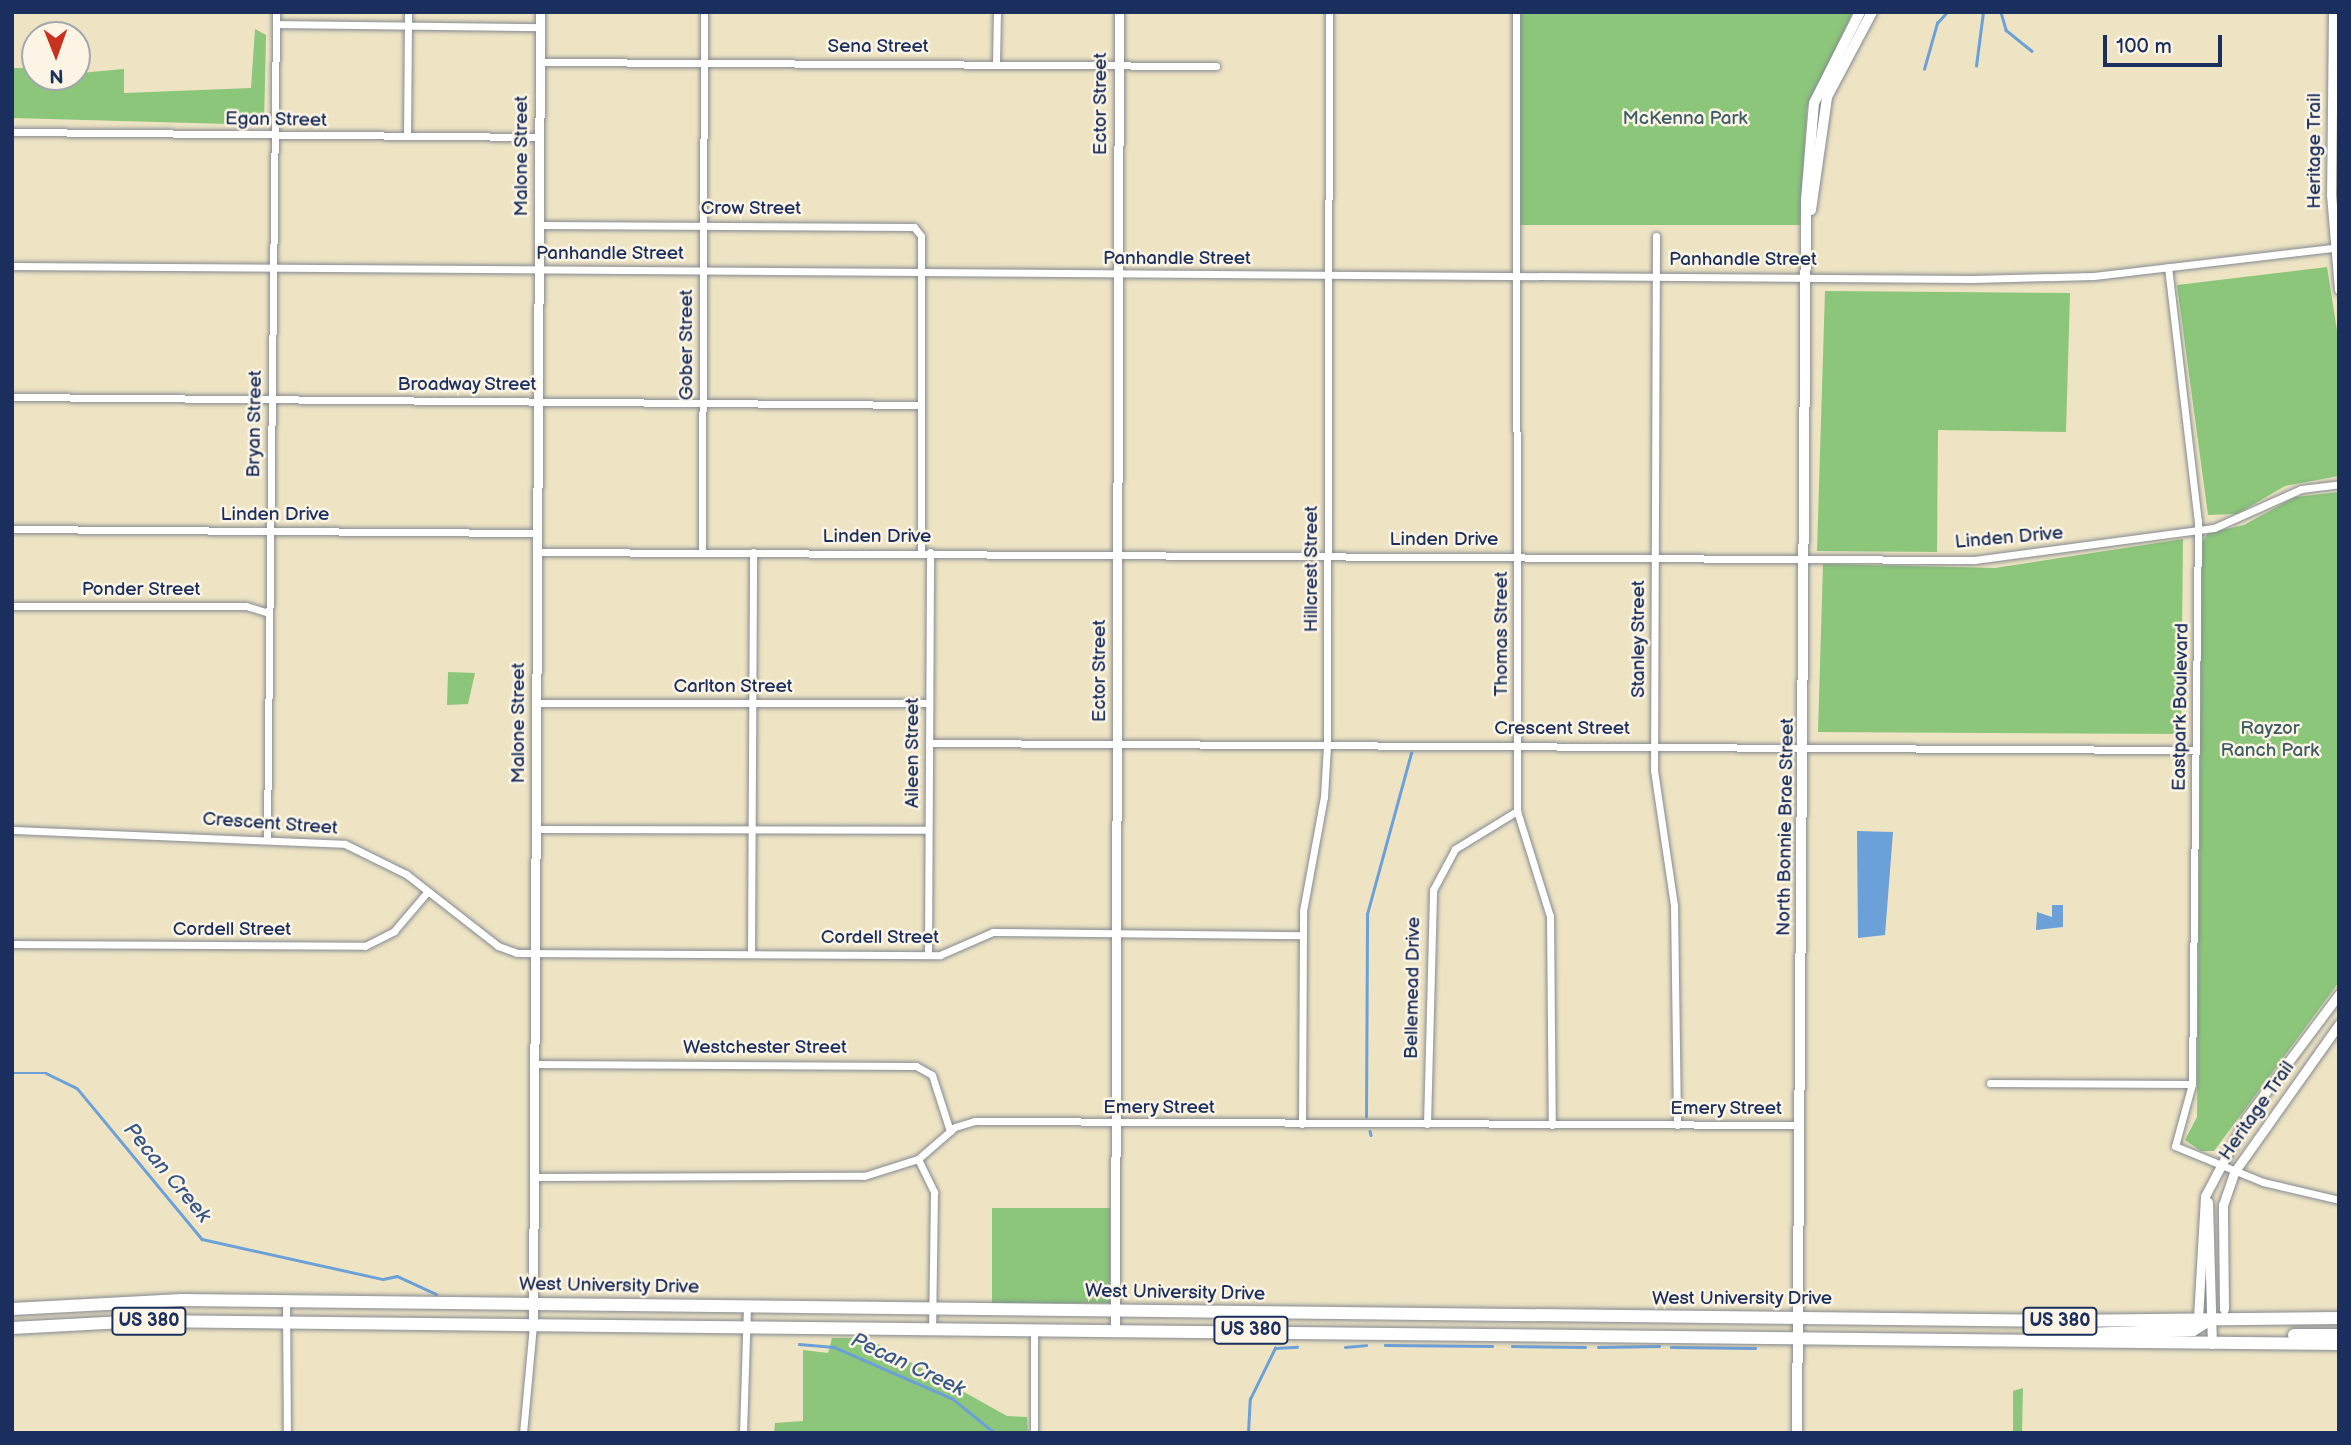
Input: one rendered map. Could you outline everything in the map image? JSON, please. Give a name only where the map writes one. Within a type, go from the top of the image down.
[{"type":"main road","name":"North Bonnie Brae Street","points":[[1797,1433],[1796,1318],[1805,744],[1809,223],[1814,103],[1860,12]]},
{"type":"main road","name":"North Bonnie Brae Street","points":[[1809,223],[1827,97],[1872,12]]},
{"type":"main road","name":"West University Drive","points":[[12,1309],[81,1301],[286,1301],[1500,1317],[2339,1318]]},
{"type":"main road","points":[[2036,1341],[2082,1332],[2193,1330],[2204,1318],[2224,1310],[2339,1310]]},
{"type":"main road","points":[[1500,1317],[1501,1334]]},
{"type":"main road","name":"West University Drive","points":[[12,1328],[286,1323],[533,1324],[2339,1344]]},
{"type":"main road","points":[[2212,1344],[2230,1336],[2339,1335]]},
{"type":"street","name":"Bryan Street","points":[[267,836],[276,12]]},
{"type":"street","points":[[407,136],[408,12]]},
{"type":"street","name":"Malone Street","points":[[523,1433],[534,1304],[540,12]]},
{"type":"street","name":"Gober Street","points":[[702,552],[705,12]]},
{"type":"street","points":[[996,63],[997,12]]},
{"type":"street","name":"Ector Street","points":[[1115,1330],[1119,12]]},
{"type":"street","name":"Hillcrest Street","points":[[1302,1124],[1303,935],[1327,745],[1329,12]]},
{"type":"street","name":"Thomas Street","points":[[1516,12],[1519,275],[1517,811],[1550,916],[1552,1125]]},
{"type":"street","name":"Heritage Trail","points":[[2333,12],[2339,289]]},
{"type":"street","points":[[276,24],[540,27]]},
{"type":"street","name":"Sena Street","points":[[540,62],[1216,66]]},
{"type":"street","name":"Egan Street","points":[[12,132],[540,137]]},
{"type":"street","name":"Crow Street","points":[[539,225],[914,227],[921,236],[921,273]]},
{"type":"street","name":"Stanley Street","points":[[1656,236],[1655,793],[1674,905],[1677,1125]]},
{"type":"street","name":"Panhandle Street","points":[[12,266],[1118,275],[2093,276],[2337,247]]},
{"type":"street","name":"Eastpark Boulevard","points":[[2168,267],[2198,530],[2192,1084],[2175,1146],[2220,1164]]},
{"type":"street","points":[[920,552],[921,273]]},
{"type":"street","name":"Broadway Street","points":[[12,397],[921,405]]},
{"type":"street","name":"Linden Drive","points":[[538,552],[2005,558],[2198,530],[2247,518],[2301,489],[2339,484]]},
{"type":"street","name":"Linden Drive","points":[[12,529],[538,533]]},
{"type":"street","points":[[751,954],[752,552]]},
{"type":"street","name":"Aileen Street","points":[[928,954],[930,552]]},
{"type":"street","name":"Ponder Street","points":[[12,606],[246,606],[269,613]]},
{"type":"street","name":"Carlton Street","points":[[537,703],[929,703]]},
{"type":"street","name":"Crescent Street","points":[[929,743],[1517,746],[1805,744],[2196,750]]},
{"type":"street","name":"Bellemead Drive","points":[[1427,1124],[1433,890],[1455,849],[1517,811]]},
{"type":"street","points":[[536,829],[928,830]]},
{"type":"street","name":"Crescent Street","points":[[12,830],[57,836],[267,836],[345,844],[428,891],[498,946],[536,954]]},
{"type":"street","name":"Cordell Street","points":[[12,944],[365,946],[394,931],[428,891]]},
{"type":"street","name":"Cordell Street","points":[[536,954],[951,954],[993,932],[1303,935]]},
{"type":"street","name":"Heritage Trail","points":[[2212,1344],[2204,1318],[2207,1191],[2247,1117],[2339,994]]},
{"type":"street","name":"Heritage Trail","points":[[2224,1310],[2223,1205],[2235,1171],[2339,1024]]},
{"type":"street","name":"Westchester Street","points":[[535,1064],[916,1066],[932,1075],[950,1131]]},
{"type":"street","points":[[1990,1083],[2192,1084]]},
{"type":"street","name":"Emery Street","points":[[535,1177],[838,1177],[886,1172],[918,1158],[950,1131],[975,1121],[1799,1125]]},
{"type":"street","points":[[918,1158],[934,1192],[932,1328]]},
{"type":"street","points":[[2220,1164],[2235,1171],[2339,1200]]},
{"type":"street","points":[[286,1301],[286,1433]]},
{"type":"street","points":[[743,1433],[744,1327],[747,1308]]},
{"type":"street","points":[[1034,1328],[1034,1433]]},
{"type":"green space","name":"McKenna Park","points":[[1517,12],[1853,12],[1807,108],[1800,225],[1519,225]]},
{"type":"green space","points":[[255,29],[266,35],[264,125],[12,118],[12,68],[21,68],[21,91],[91,91],[91,72],[124,69],[124,93],[251,88]]},
{"type":"green space","points":[[2327,267],[2339,343],[2339,476],[2285,486],[2237,514],[2208,515],[2177,285]]},
{"type":"green space","points":[[1825,291],[2070,293],[2066,432],[1938,430],[1937,552],[1817,551]]},
{"type":"green space","name":"Rayzor Ranch Park","points":[[2339,492],[2339,982],[2214,1151],[2201,1151],[2185,1140],[2197,1117],[2202,542],[2208,533],[2244,525],[2295,497]]},
{"type":"green space","points":[[2183,539],[2181,734],[1818,732],[1823,564],[1995,568]]},
{"type":"green space","points":[[448,672],[475,673],[468,704],[447,705]]},
{"type":"green space","points":[[992,1208],[1110,1208],[1110,1303],[992,1303]]},
{"type":"green space","points":[[832,1338],[867,1338],[1007,1416],[1027,1417],[1028,1433],[774,1433],[775,1423],[803,1421],[803,1350],[828,1353]]},
{"type":"green space","points":[[2023,1388],[2022,1433],[2013,1433],[2013,1391]]},
{"type":"water","points":[[1857,831],[1893,832],[1885,935],[1858,938]]},
{"type":"water","points":[[2052,905],[2063,905],[2063,927],[2036,930],[2037,912],[2052,917]]},
{"type":"waterway","points":[[1924,69],[1937,23],[1947,12]]},
{"type":"waterway","points":[[1976,66],[1983,12]]},
{"type":"waterway","points":[[2001,12],[2006,30],[2032,51]]},
{"type":"waterway","points":[[1366,1117],[1367,914],[1411,753]]},
{"type":"waterway","name":"Pecan Creek","points":[[12,1073],[46,1073],[77,1088],[202,1239],[383,1279],[397,1276],[436,1294]]},
{"type":"waterway","points":[[1370,1131],[1371,1135]]},
{"type":"waterway","name":"Pecan Creek","points":[[799,1344],[834,1347],[953,1399],[995,1433]]},
{"type":"waterway","points":[[1345,1347],[1366,1345]]},
{"type":"waterway","points":[[1385,1345],[1492,1346]]},
{"type":"waterway","points":[[1512,1346],[1585,1347]]},
{"type":"waterway","points":[[1598,1347],[1659,1346]]},
{"type":"waterway","points":[[1248,1433],[1250,1399],[1275,1348],[1297,1347]]},
{"type":"waterway","points":[[1671,1347],[1755,1348]]}]
